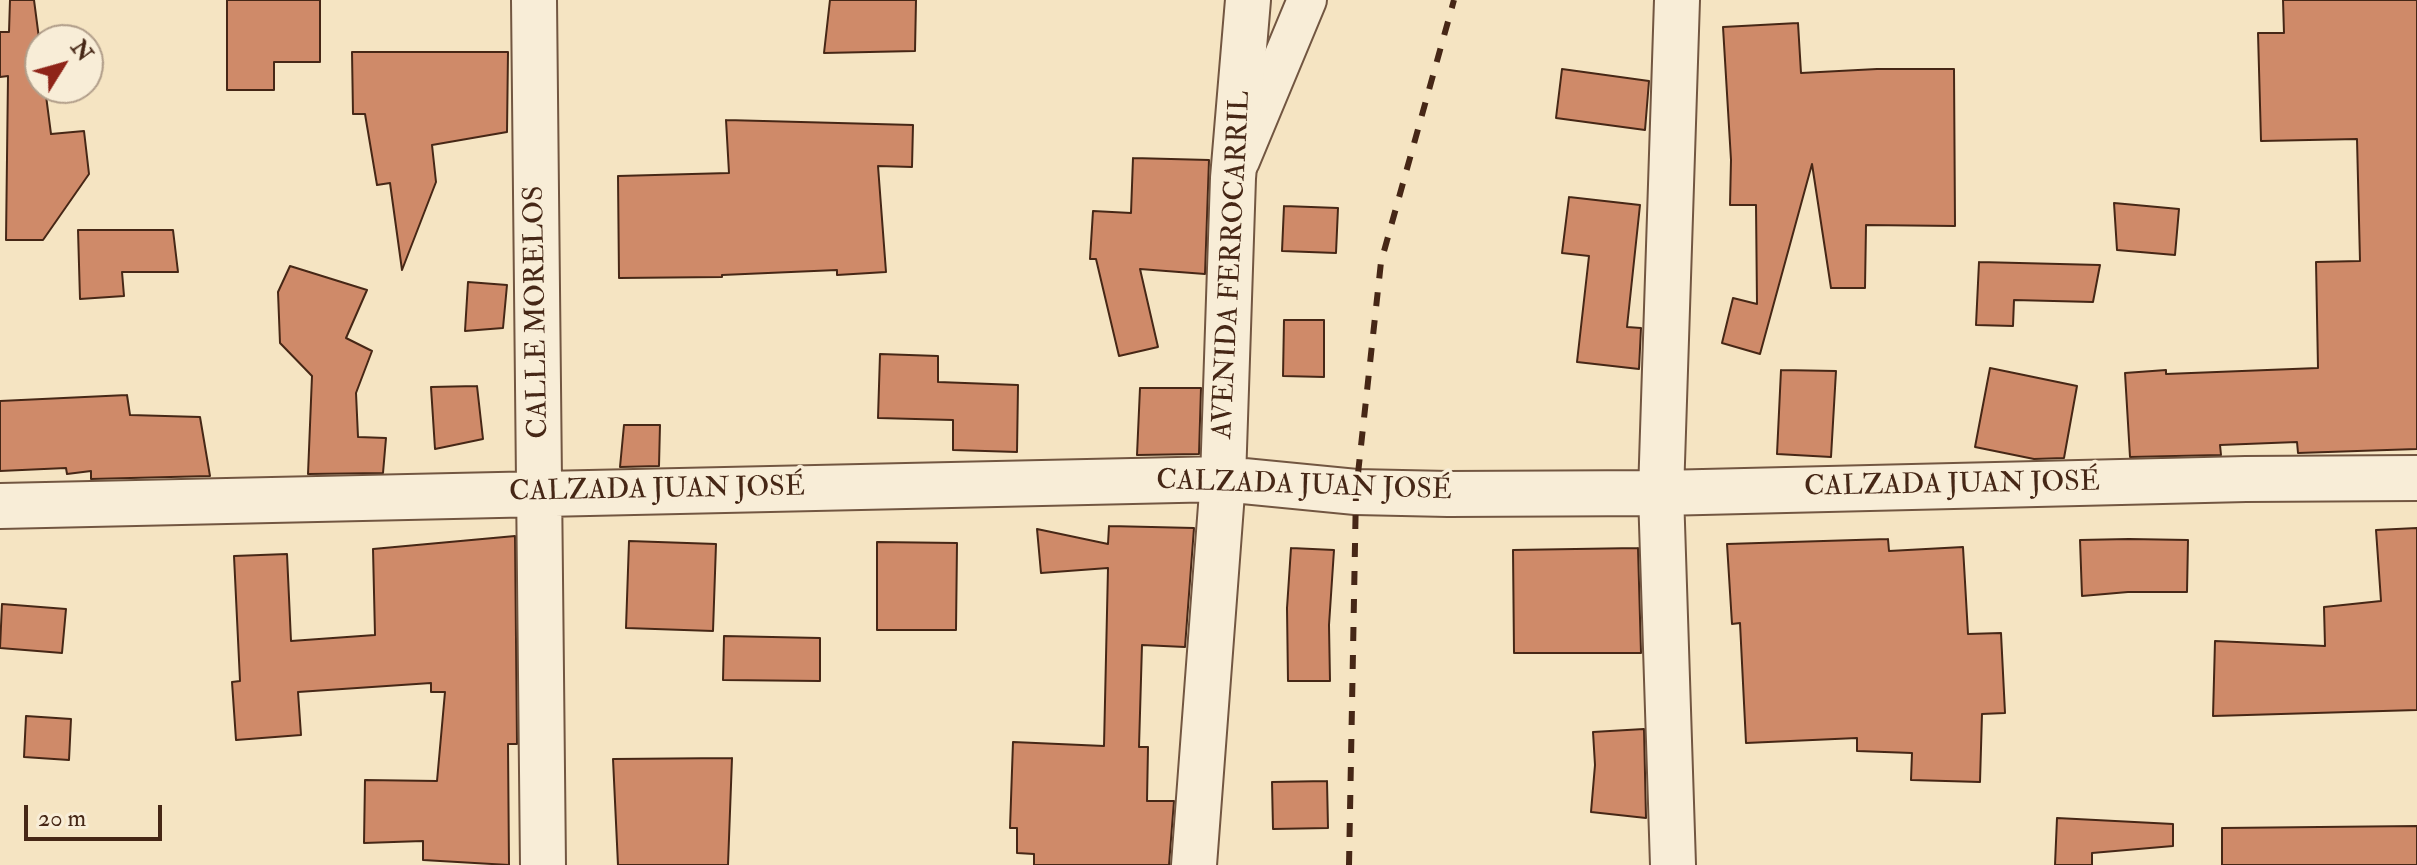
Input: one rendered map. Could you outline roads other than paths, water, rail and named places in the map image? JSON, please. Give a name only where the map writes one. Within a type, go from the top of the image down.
[{"type":"street","name":"CALLE MORELOS","points":[[534,0],[543,865]]},
{"type":"street","name":"AVENIDA FERROCARRIL","points":[[1194,865],[1223,479],[1233,178],[1248,0]]},
{"type":"street","points":[[1233,178],[1307,0]]},
{"type":"street","points":[[1673,865],[1661,493],[1677,0]]},
{"type":"street","name":"CALZADA JUAN JOSÉ","points":[[0,506],[1223,479],[1356,492],[1661,493],[2417,478]]},
{"type":"railway","points":[[1349,865],[1356,492],[1381,262],[1454,0]]}]
